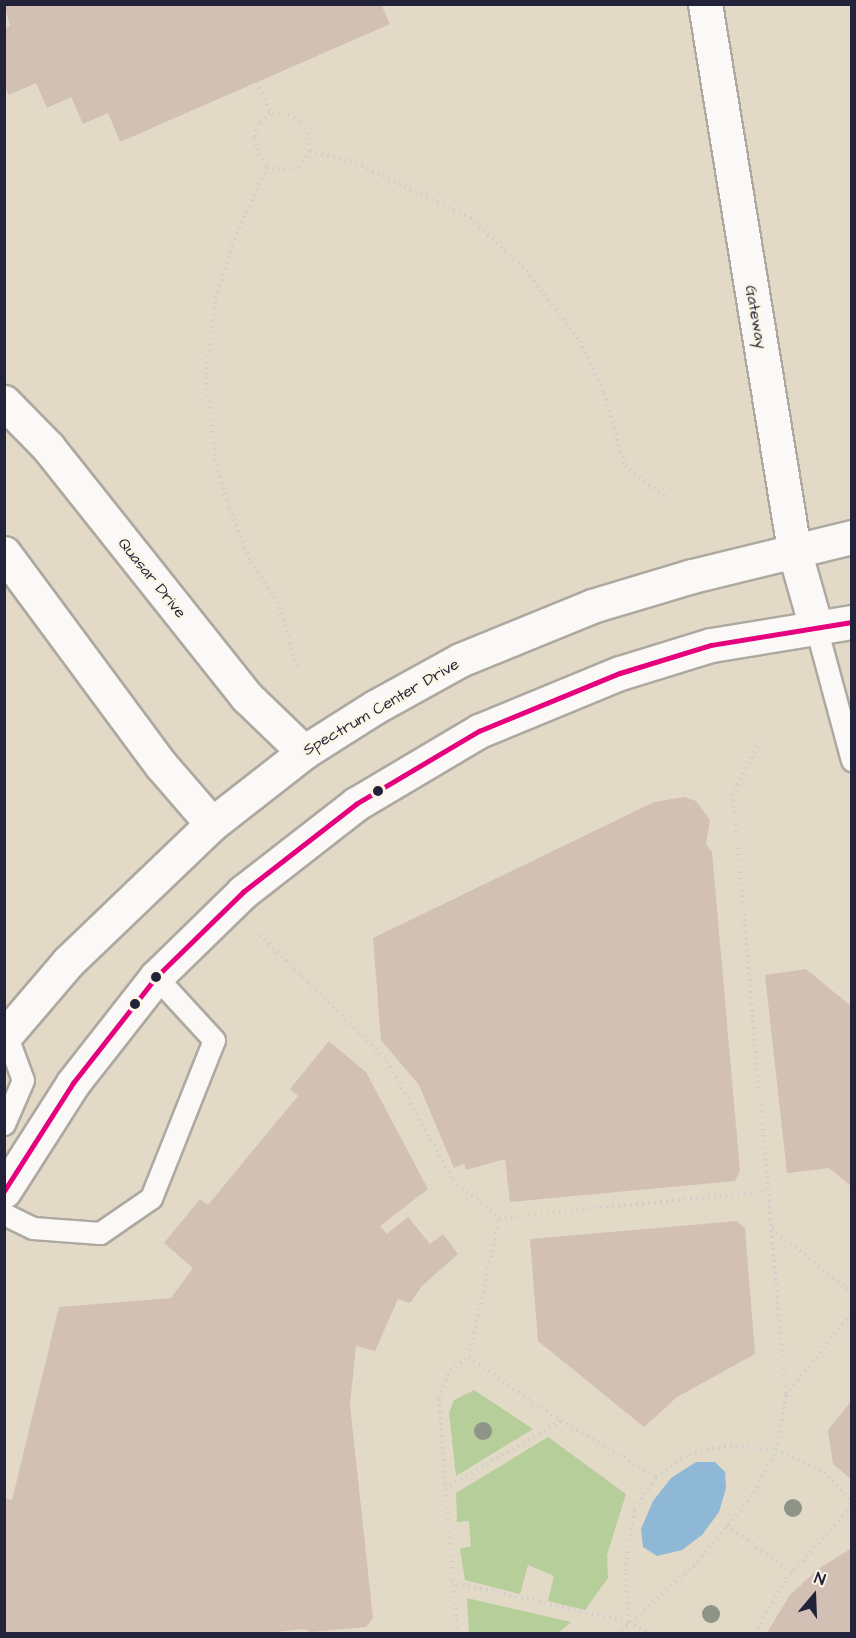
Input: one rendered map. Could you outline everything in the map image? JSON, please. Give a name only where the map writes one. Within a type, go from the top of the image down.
[{"type":"street","name":"Gateway","points":[[705,4],[794,550],[816,627]]},
{"type":"street","name":"Quasar Drive","points":[[4,402],[48,447],[247,697],[304,752]]},
{"type":"street","name":"Spectrum Center Drive","points":[[5,1033],[93,936],[212,824],[304,752],[418,682],[531,629],[644,589],[852,537]]},
{"type":"street","points":[[4,554],[160,765],[212,824]]},
{"type":"street","points":[[4,1191],[73,1083],[156,977],[243,892],[318,830],[440,751],[529,708],[631,669],[711,645],[852,622]]},
{"type":"lane","points":[[816,627],[832,700],[852,760]]},
{"type":"lane","points":[[4,1214],[33,1228],[100,1233],[151,1198],[214,1040],[156,977]]},
{"type":"lane","points":[[4,1124],[23,1080],[5,1033]]},
{"type":"path","points":[[258,82],[270,113]]},
{"type":"path","points":[[267,167],[284,170],[299,166],[310,151],[308,134],[300,121],[286,113],[270,113],[259,124],[254,138],[267,167],[232,245],[215,302],[206,377],[215,459],[229,508],[251,562],[278,602],[297,667]]},
{"type":"path","points":[[310,151],[356,163],[440,201],[470,218],[526,271],[580,341],[604,393],[625,466],[668,499]]},
{"type":"path","points":[[618,1634],[698,1562],[754,1493],[776,1449],[786,1395],[733,794],[760,741]]},
{"type":"path","points":[[260,935],[387,1061],[453,1180],[499,1218],[768,1191]]},
{"type":"path","points":[[457,1634],[451,1582],[439,1398],[450,1370],[469,1357],[499,1218]]},
{"type":"path","points":[[771,1227],[852,1293]]},
{"type":"path","points":[[786,1395],[852,1313]]},
{"type":"path","points":[[469,1357],[561,1421],[656,1477]]},
{"type":"path","points":[[445,1488],[561,1421]]},
{"type":"path","points":[[629,1622],[625,1572],[629,1527],[634,1509],[656,1477],[689,1454],[709,1448],[776,1449],[824,1472],[852,1504],[792,1572],[754,1634]]},
{"type":"path","points":[[727,1526],[792,1572]]},
{"type":"path","points":[[451,1582],[629,1622],[652,1634]]},
{"type":"green space","points":[[474,1390],[533,1429],[456,1476],[449,1413],[454,1400]]},
{"type":"green space","points":[[548,1437],[626,1494],[607,1555],[608,1578],[585,1610],[548,1601],[554,1576],[528,1565],[520,1594],[465,1580],[460,1549],[471,1546],[469,1521],[457,1522],[456,1493]]},
{"type":"green space","points":[[467,1598],[571,1622],[558,1633],[469,1633]]},
{"type":"water","points":[[696,1462],[715,1462],[725,1472],[726,1488],[719,1512],[702,1535],[682,1550],[657,1556],[643,1547],[641,1529],[653,1501],[671,1478]]},
{"type":"building","points":[[4,4],[381,4],[390,24],[120,142],[108,113],[83,124],[71,97],[47,108],[36,83],[9,95],[4,85],[4,29],[10,26]]},
{"type":"building","points":[[684,797],[696,801],[710,820],[706,844],[712,852],[740,1171],[735,1181],[510,1202],[505,1159],[466,1170],[464,1164],[454,1168],[419,1085],[381,1040],[373,938],[654,802]]},
{"type":"building","points":[[806,969],[852,1007],[852,1187],[829,1168],[787,1173],[765,975]]},
{"type":"building","points":[[329,1041],[366,1072],[428,1189],[380,1226],[387,1234],[408,1217],[430,1244],[443,1234],[458,1254],[422,1286],[410,1303],[398,1299],[375,1351],[356,1346],[350,1405],[373,1618],[366,1627],[310,1632],[305,1629],[256,1634],[4,1634],[4,1498],[12,1500],[59,1307],[171,1298],[193,1268],[164,1243],[200,1199],[208,1205],[298,1096],[290,1089]]},
{"type":"building","points":[[737,1221],[745,1228],[755,1354],[677,1397],[644,1427],[538,1341],[530,1239]]},
{"type":"building","points":[[852,1400],[852,1480],[833,1464],[828,1430]]},
{"type":"building","points":[[852,1548],[852,1634],[766,1634],[790,1595],[818,1569]]},
{"type":"transit line","points":[[4,1191],[73,1083],[156,977],[243,892],[356,804],[479,731],[620,673],[711,645],[852,622]]}]
